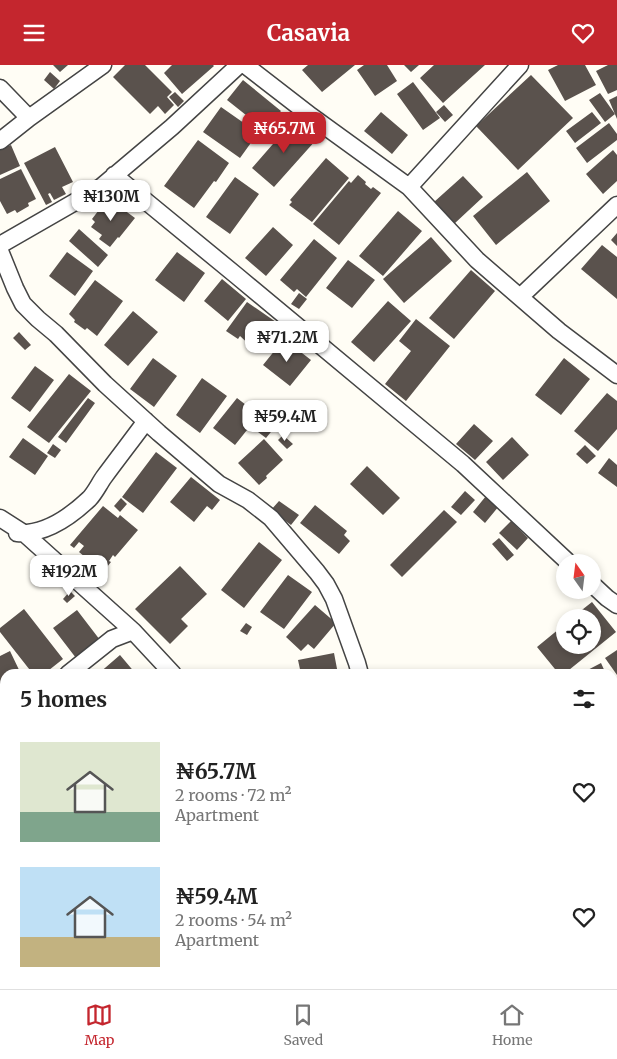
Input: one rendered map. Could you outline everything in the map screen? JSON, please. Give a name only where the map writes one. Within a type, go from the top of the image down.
[{"type":"street","points":[[0,141],[103,65]]},
{"type":"street","points":[[0,245],[101,187],[172,127],[239,65]]},
{"type":"street","points":[[245,65],[310,116],[409,187],[477,260],[559,331],[617,375]]},
{"type":"street","points":[[409,187],[520,65]]},
{"type":"street","points":[[0,88],[29,118]]},
{"type":"street","points":[[114,175],[463,464],[559,554]]},
{"type":"street","points":[[520,297],[617,205]]},
{"type":"street","points":[[0,251],[23,304],[38,319],[146,421],[220,484],[248,500],[271,518],[317,572],[334,599],[359,669]]},
{"type":"street","points":[[0,531],[25,534],[43,530],[51,527],[77,509],[90,498],[146,421]]},
{"type":"street","points":[[0,518],[25,534],[133,631],[168,669]]},
{"type":"street","points":[[601,592],[617,605]]},
{"type":"street","points":[[74,669],[112,639],[133,631]]},
{"type":"building","points":[[53,65],[68,65],[60,72]]},
{"type":"building","points":[[125,65],[145,65],[172,92],[167,97],[174,105],[165,114],[158,106],[150,114],[113,77]]},
{"type":"building","points":[[172,65],[214,66],[182,94],[164,73]]},
{"type":"building","points":[[308,65],[355,65],[322,92],[302,70]]},
{"type":"building","points":[[364,65],[387,65],[397,81],[375,96],[357,70]]},
{"type":"building","points":[[404,65],[419,65],[411,72]]},
{"type":"building","points":[[434,65],[485,65],[443,103],[420,78]]},
{"type":"building","points":[[558,65],[585,65],[596,85],[565,101],[548,70]]},
{"type":"building","points":[[608,65],[617,65],[617,90],[608,94],[596,71]]},
{"type":"building","points":[[50,72],[60,81],[54,89],[44,80]]},
{"type":"building","points":[[531,75],[573,118],[518,170],[476,126]]},
{"type":"building","points":[[243,80],[281,111],[265,130],[227,100]]},
{"type":"building","points":[[413,82],[440,118],[423,130],[397,94]]},
{"type":"building","points":[[175,92],[184,101],[178,107],[169,97]]},
{"type":"building","points":[[600,93],[615,114],[605,122],[589,100]]},
{"type":"building","points":[[617,96],[617,119],[609,100]]},
{"type":"building","points":[[444,105],[453,115],[445,122],[436,112]]},
{"type":"building","points":[[221,107],[258,133],[240,158],[203,132]]},
{"type":"building","points":[[381,112],[408,135],[392,154],[364,131]]},
{"type":"building","points":[[592,112],[601,123],[575,143],[566,131]]},
{"type":"building","points":[[293,121],[316,140],[274,187],[252,168]]},
{"type":"building","points":[[609,123],[617,134],[617,140],[587,163],[576,148]]},
{"type":"building","points":[[198,140],[229,163],[194,208],[164,186]]},
{"type":"building","points":[[11,145],[20,166],[0,175],[0,149]]},
{"type":"building","points":[[55,147],[73,182],[62,187],[66,194],[54,200],[50,193],[48,194],[52,202],[46,205],[24,163]]},
{"type":"building","points":[[613,150],[617,155],[617,181],[603,194],[586,174]]},
{"type":"building","points":[[326,158],[349,178],[312,222],[289,205],[292,202],[290,200]]},
{"type":"building","points":[[21,169],[36,199],[28,203],[29,206],[17,213],[15,210],[7,214],[0,201],[0,179]]},
{"type":"building","points":[[527,172],[550,201],[496,245],[473,216]]},
{"type":"building","points":[[358,175],[371,189],[373,187],[381,193],[339,245],[313,224],[349,181],[351,183]]},
{"type":"building","points":[[463,176],[483,197],[454,224],[434,202]]},
{"type":"building","points":[[235,177],[259,194],[230,234],[206,217]]},
{"type":"building","points":[[108,198],[135,218],[110,247],[99,239],[102,235],[91,227],[95,222],[92,219]]},
{"type":"building","points":[[398,211],[422,231],[383,276],[359,256]]},
{"type":"building","points":[[273,227],[293,245],[266,276],[245,258]]},
{"type":"building","points":[[79,229],[108,255],[98,267],[69,241]]},
{"type":"building","points":[[617,233],[617,246],[611,240]]},
{"type":"building","points":[[431,237],[452,261],[404,303],[383,279]]},
{"type":"building","points":[[314,239],[337,258],[306,297],[297,289],[294,292],[280,280]]},
{"type":"building","points":[[602,245],[617,257],[617,299],[581,269]]},
{"type":"building","points":[[67,252],[93,271],[75,296],[49,276]]},
{"type":"building","points":[[177,252],[205,273],[184,302],[155,280]]},
{"type":"building","points":[[348,260],[375,280],[352,308],[326,288]]},
{"type":"building","points":[[471,270],[495,291],[454,339],[429,318]]},
{"type":"building","points":[[222,279],[246,299],[228,321],[204,301]]},
{"type":"building","points":[[95,280],[123,301],[97,336],[87,328],[85,330],[74,322],[75,320],[69,314]]},
{"type":"building","points":[[299,293],[307,299],[299,309],[291,304]]},
{"type":"building","points":[[388,301],[411,321],[374,362],[351,342]]},
{"type":"building","points":[[247,302],[276,322],[255,350],[240,336],[238,339],[226,331]]},
{"type":"building","points":[[133,311],[158,332],[128,366],[104,345]]},
{"type":"building","points":[[416,319],[450,346],[406,401],[385,384],[411,351],[399,341]]},
{"type":"building","points":[[19,332],[31,345],[25,350],[13,338]]},
{"type":"building","points":[[284,339],[311,360],[290,386],[263,365]]},
{"type":"building","points":[[153,358],[177,376],[154,407],[130,389]]},
{"type":"building","points":[[564,358],[590,379],[561,415],[535,395]]},
{"type":"building","points":[[35,366],[54,380],[30,412],[11,398]]},
{"type":"building","points":[[69,374],[91,391],[49,443],[27,427]]},
{"type":"building","points":[[202,378],[227,396],[200,433],[176,415]]},
{"type":"building","points":[[607,393],[617,401],[617,429],[598,451],[574,431]]},
{"type":"building","points":[[88,398],[95,403],[66,443],[58,437]]},
{"type":"building","points":[[237,398],[259,415],[235,445],[213,428]]},
{"type":"building","points":[[267,421],[275,427],[266,438],[258,432]]},
{"type":"building","points":[[474,424],[493,441],[475,460],[456,444]]},
{"type":"building","points":[[283,435],[293,444],[287,449],[278,440]]},
{"type":"building","points":[[512,437],[529,455],[503,480],[486,462]]},
{"type":"building","points":[[23,438],[48,456],[35,475],[9,457]]},
{"type":"building","points":[[264,439],[283,460],[259,485],[238,463]]},
{"type":"building","points":[[53,444],[61,450],[55,458],[47,453]]},
{"type":"building","points":[[585,445],[596,456],[587,464],[576,454]]},
{"type":"building","points":[[156,452],[177,468],[143,513],[122,497]]},
{"type":"building","points":[[609,458],[617,465],[617,487],[598,473]]},
{"type":"building","points":[[367,466],[400,498],[383,515],[350,484]]},
{"type":"building","points":[[191,477],[220,500],[212,510],[207,506],[194,522],[170,502]]},
{"type":"building","points":[[465,491],[475,500],[461,515],[451,507]]},
{"type":"building","points":[[486,496],[499,506],[485,523],[473,512]]},
{"type":"building","points":[[121,498],[127,504],[120,512],[114,506]]},
{"type":"building","points":[[279,501],[299,515],[291,525],[271,510]]},
{"type":"building","points":[[315,505],[347,531],[344,535],[350,541],[339,554],[300,523]]},
{"type":"building","points":[[103,506],[118,518],[120,515],[138,530],[115,557],[113,555],[109,561],[111,562],[103,572],[79,552],[84,546],[79,542],[74,548],[70,545]]},
{"type":"building","points":[[444,510],[457,522],[402,577],[390,565]]},
{"type":"building","points":[[511,521],[528,538],[517,550],[499,533]]},
{"type":"building","points":[[499,538],[514,555],[507,561],[492,544]]},
{"type":"building","points":[[259,542],[282,560],[244,608],[221,590]]},
{"type":"building","points":[[180,566],[207,594],[181,619],[188,626],[170,644],[135,609]]},
{"type":"building","points":[[288,575],[312,592],[284,629],[260,612]]},
{"type":"building","points":[[70,591],[75,596],[67,603],[63,599]]},
{"type":"building","points":[[592,602],[598,609],[583,609]]},
{"type":"building","points":[[315,605],[336,623],[314,649],[308,644],[301,651],[286,637]]},
{"type":"building","points":[[24,609],[63,659],[50,669],[29,669],[0,632],[0,628]]},
{"type":"building","points":[[77,610],[100,640],[76,658],[53,628]]},
{"type":"building","points":[[601,613],[616,632],[601,644]]},
{"type":"building","points":[[246,623],[252,627],[247,635],[240,631]]},
{"type":"building","points":[[556,631],[556,654],[589,654],[570,669],[555,669],[537,647]]},
{"type":"building","points":[[617,650],[617,669],[613,669],[605,658]]},
{"type":"building","points":[[10,651],[19,669],[0,669],[0,656]]},
{"type":"building","points":[[334,653],[337,669],[300,669],[298,660]]},
{"type":"building","points":[[120,655],[132,669],[104,669]]},
{"type":"building","points":[[601,663],[604,669],[590,669]]}]
